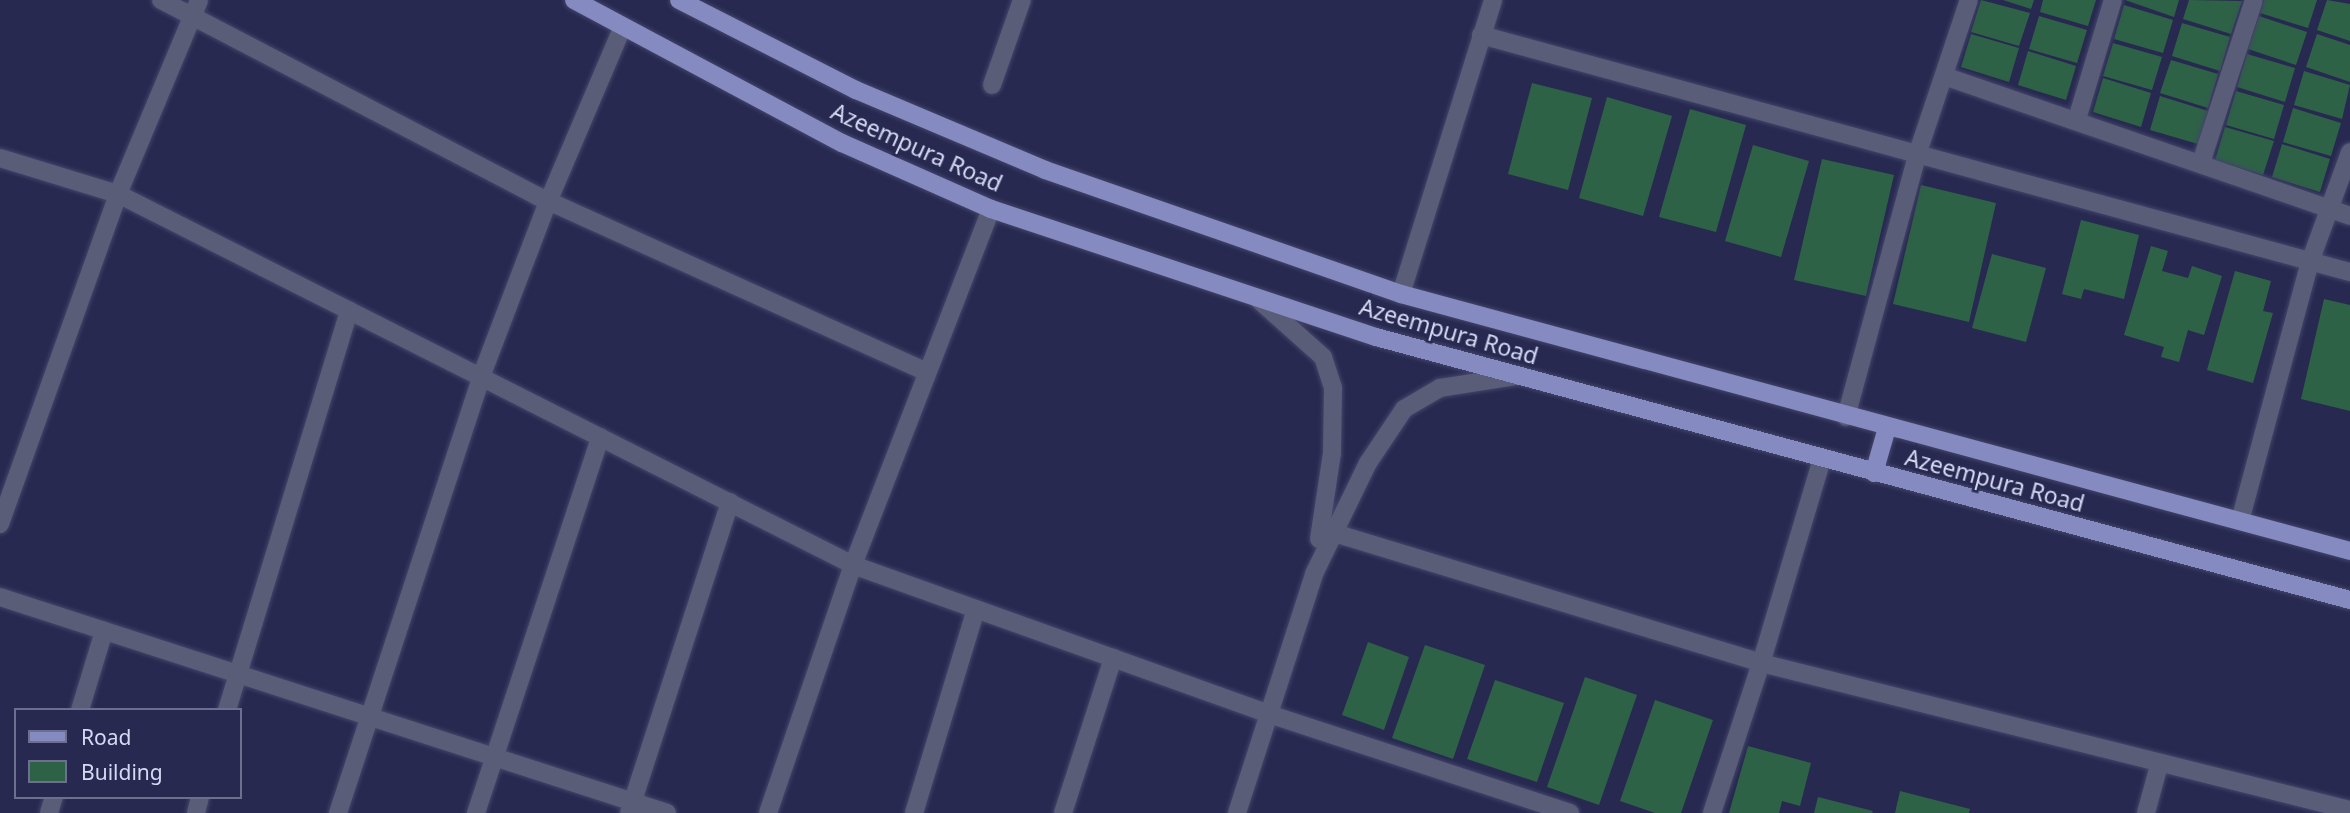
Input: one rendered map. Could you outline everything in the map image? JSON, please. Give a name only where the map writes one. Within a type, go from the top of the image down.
[{"type":"main road","name":"Azeempura Road","points":[[574,0],[842,143],[990,209],[1259,299],[1516,376],[2350,600]]},
{"type":"main road","name":"Azeempura Road","points":[[679,0],[856,90],[1045,170],[1401,294],[1846,417],[2350,551]]},
{"type":"main road","points":[[1874,473],[1887,428]]},
{"type":"street","points":[[162,0],[548,202],[925,372]]},
{"type":"street","points":[[0,524],[118,194],[200,0]]},
{"type":"street","points":[[992,85],[1022,0]]},
{"type":"street","points":[[1401,294],[1422,236],[1493,0]]},
{"type":"street","points":[[1846,417],[1917,155],[1969,0]]},
{"type":"street","points":[[2077,119],[2113,0]]},
{"type":"street","points":[[2201,163],[2254,0]]},
{"type":"street","points":[[338,813],[481,377],[548,202],[623,26]]},
{"type":"street","points":[[1481,34],[2350,272]]},
{"type":"street","points":[[1944,76],[2077,119],[2350,216]]},
{"type":"street","points":[[2240,522],[2310,262],[2331,211],[2350,152]]},
{"type":"street","points":[[0,158],[118,194],[853,565],[1269,714],[1570,813]]},
{"type":"street","points":[[768,813],[853,565],[925,372],[990,209]]},
{"type":"street","points":[[1259,299],[1323,357],[1333,388],[1328,531]]},
{"type":"street","points":[[228,708],[349,310]]},
{"type":"street","points":[[1237,813],[1328,531],[1368,463],[1404,409],[1440,388],[1516,376]]},
{"type":"street","points":[[476,813],[600,437]]},
{"type":"street","points":[[1712,813],[1761,663],[1822,459]]},
{"type":"street","points":[[631,808],[730,502]]},
{"type":"street","points":[[1328,531],[1761,663],[2159,765],[2350,810]]},
{"type":"street","points":[[0,597],[237,677],[495,757],[631,808],[667,813]]},
{"type":"street","points":[[914,813],[976,609]]},
{"type":"street","points":[[81,708],[104,631]]},
{"type":"street","points":[[1063,813],[1113,658]]},
{"type":"street","points":[[2146,813],[2159,765]]},
{"type":"building","points":[[1981,0],[2030,13],[2019,46],[1971,32]]},
{"type":"building","points":[[2003,0],[2034,0],[2031,9]]},
{"type":"building","points":[[2043,0],[2096,0],[2088,26],[2040,12]]},
{"type":"building","points":[[2125,0],[2179,0],[2174,17]]},
{"type":"building","points":[[2189,0],[2242,1],[2231,34],[2183,19]]},
{"type":"building","points":[[2264,0],[2317,0],[2308,28],[2260,13]]},
{"type":"building","points":[[2327,0],[2350,4],[2350,41],[2317,30]]},
{"type":"building","points":[[2124,5],[2173,20],[2163,53],[2114,39]]},
{"type":"building","points":[[2039,16],[2087,30],[2077,63],[2029,49]]},
{"type":"building","points":[[2259,16],[2307,32],[2296,65],[2248,49]]},
{"type":"building","points":[[2182,23],[2230,37],[2220,71],[2172,56]]},
{"type":"building","points":[[1971,34],[2019,48],[2009,82],[1961,67]]},
{"type":"building","points":[[2317,34],[2350,45],[2350,82],[2306,67]]},
{"type":"building","points":[[2113,43],[2162,57],[2152,90],[2103,76]]},
{"type":"building","points":[[2028,51],[2076,66],[2066,100],[2018,85]]},
{"type":"building","points":[[2247,54],[2295,68],[2285,102],[2237,87]]},
{"type":"building","points":[[2171,60],[2218,74],[2208,108],[2160,93]]},
{"type":"building","points":[[2304,71],[2350,85],[2342,119],[2294,105]]},
{"type":"building","points":[[2103,78],[2151,93],[2141,127],[2093,112]]},
{"type":"building","points":[[1532,83],[1592,98],[1568,190],[1508,174]]},
{"type":"building","points":[[2236,91],[2284,105],[2274,139],[2226,125]]},
{"type":"building","points":[[2160,96],[2208,111],[2198,144],[2150,130]]},
{"type":"building","points":[[1607,97],[1672,116],[1643,216],[1579,198]]},
{"type":"building","points":[[2293,108],[2341,123],[2331,156],[2283,142]]},
{"type":"building","points":[[1690,109],[1746,125],[1716,232],[1659,217]]},
{"type":"building","points":[[2225,127],[2274,141],[2263,175],[2215,160]]},
{"type":"building","points":[[2282,144],[2330,159],[2320,192],[2272,177]]},
{"type":"building","points":[[1753,145],[1809,161],[1781,257],[1725,241]]},
{"type":"building","points":[[1822,159],[1894,175],[1866,296],[1794,280]]},
{"type":"building","points":[[1921,185],[1996,203],[1969,322],[1893,304]]},
{"type":"building","points":[[2081,220],[2139,235],[2124,299],[2084,289],[2081,299],[2062,294]]},
{"type":"building","points":[[2151,246],[2168,251],[2162,271],[2188,278],[2192,266],[2222,276],[2204,335],[2188,330],[2179,362],[2161,357],[2164,347],[2124,335]]},
{"type":"building","points":[[1992,254],[2046,268],[2026,342],[1972,328]]},
{"type":"building","points":[[2235,271],[2271,281],[2263,311],[2273,313],[2253,383],[2207,370]]},
{"type":"building","points":[[2324,299],[2350,305],[2350,411],[2301,399]]},
{"type":"building","points":[[1368,642],[1409,657],[1384,730],[1342,715]]},
{"type":"building","points":[[1425,645],[1485,665],[1453,759],[1392,738]]},
{"type":"building","points":[[1585,677],[1637,695],[1599,805],[1547,787]]},
{"type":"building","points":[[1495,680],[1564,703],[1537,782],[1467,759]]},
{"type":"building","points":[[1655,700],[1713,720],[1681,813],[1655,813],[1620,801]]},
{"type":"building","points":[[1748,746],[1811,763],[1800,806],[1782,801],[1779,813],[1729,813]]},
{"type":"building","points":[[1900,791],[1970,809],[1969,813],[1895,813]]},
{"type":"building","points":[[1818,797],[1873,811],[1814,813]]}]
